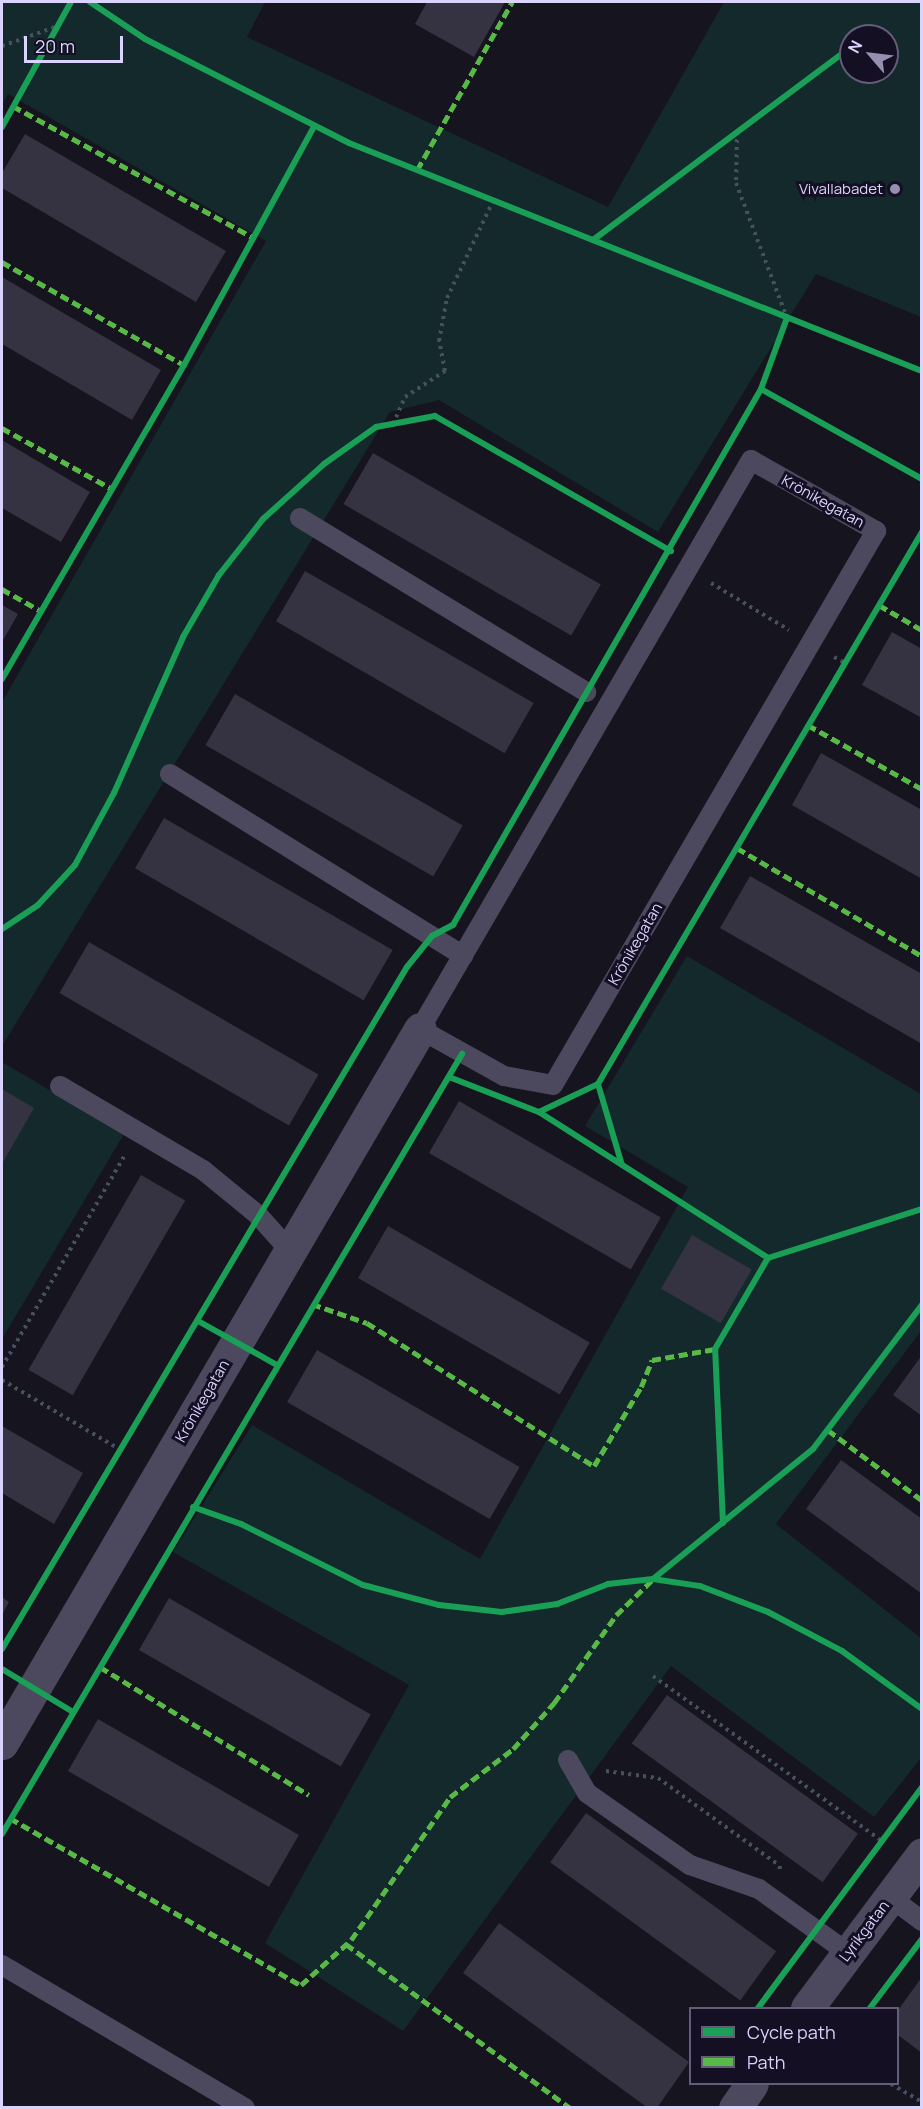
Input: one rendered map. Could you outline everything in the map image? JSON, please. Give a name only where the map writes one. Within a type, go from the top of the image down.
[{"type":"street","name":"Krönikegatan","points":[[2,1743],[420,1029]]},
{"type":"street","name":"Lyrikgatan","points":[[808,2007],[921,1854]]},
{"type":"street","points":[[735,2108],[751,2085]]},
{"type":"lane","name":"Krönikegatan","points":[[751,460],[876,531],[553,1085],[504,1076],[420,1029],[687,569],[751,460]]},
{"type":"lane","points":[[300,518],[586,692]]},
{"type":"lane","points":[[170,774],[463,956]]},
{"type":"lane","points":[[60,1086],[203,1170],[258,1215],[290,1251]]},
{"type":"lane","points":[[568,1760],[587,1793],[690,1865],[759,1889],[848,1953]]},
{"type":"lane","points":[[890,1897],[921,1921]]},
{"type":"lane","points":[[2,1965],[245,2108]]},
{"type":"path","points":[[52,36],[62,18]]},
{"type":"path","points":[[2,46],[58,26]]},
{"type":"path","points":[[728,139],[747,125]]},
{"type":"path","points":[[737,132],[736,183],[787,318],[783,328]]},
{"type":"path","points":[[482,196],[504,205]]},
{"type":"path","points":[[393,424],[405,397],[445,371],[439,341],[447,298],[493,201]]},
{"type":"path","points":[[776,313],[798,322]]},
{"type":"path","points":[[385,425],[404,422]]},
{"type":"path","points":[[687,569],[845,663]]},
{"type":"path","points":[[839,673],[851,653]]},
{"type":"path","points":[[2,1367],[138,1132]]},
{"type":"path","points":[[2,1380],[119,1449]]},
{"type":"path","points":[[113,1458],[125,1440]]},
{"type":"path","points":[[653,1676],[882,1841]]},
{"type":"path","points":[[568,1760],[595,1770],[658,1778],[780,1866],[777,1902]]},
{"type":"path","points":[[875,1850],[888,1833]]},
{"type":"path","points":[[893,2085],[921,2103]]},
{"type":"green space","points":[[2,2],[265,2],[247,37],[608,207],[724,2],[921,2],[921,317],[816,274],[658,532],[439,400],[390,412],[2,1046],[2,702],[266,241],[8,94],[2,105]]},
{"type":"green space","points":[[687,956],[921,1094],[921,1331],[776,1524],[921,1638],[921,1758],[874,1817],[671,1666],[403,2031],[265,1943],[409,1685],[173,1552],[252,1425],[480,1559],[688,1187],[585,1126]]},
{"type":"green space","points":[[2,1062],[124,1134],[2,1339]]},
{"type":"building","points":[[427,2],[505,2],[474,57],[415,24]]},
{"type":"building","points":[[25,134],[226,251],[196,302],[2,188],[2,173]]},
{"type":"building","points":[[2,277],[161,370],[132,420],[2,344]]},
{"type":"building","points":[[2,440],[90,492],[61,542],[2,508]]},
{"type":"building","points":[[373,453],[601,584],[571,636],[344,504]]},
{"type":"building","points":[[305,571],[534,703],[505,753],[276,621]]},
{"type":"building","points":[[2,605],[18,614],[2,642]]},
{"type":"building","points":[[892,632],[922,649],[922,718],[862,685]]},
{"type":"building","points":[[235,694],[463,826],[433,877],[205,745]]},
{"type":"building","points":[[821,753],[922,810],[922,879],[792,805]]},
{"type":"building","points":[[164,818],[393,950],[364,1000],[135,868]]},
{"type":"building","points":[[750,876],[922,974],[922,1044],[720,928]]},
{"type":"building","points":[[89,942],[318,1074],[289,1126],[60,993]]},
{"type":"building","points":[[2,1089],[34,1108],[2,1164]]},
{"type":"building","points":[[459,1101],[661,1218],[631,1269],[429,1153]]},
{"type":"building","points":[[141,1175],[185,1200],[73,1395],[28,1370]]},
{"type":"building","points":[[388,1226],[590,1342],[560,1394],[358,1278]]},
{"type":"building","points":[[692,1235],[752,1270],[721,1323],[661,1289]]},
{"type":"building","points":[[317,1350],[520,1467],[490,1519],[287,1402]]},
{"type":"building","points":[[922,1355],[922,1416],[893,1395]]},
{"type":"building","points":[[2,1426],[83,1473],[54,1524],[2,1493]]},
{"type":"building","points":[[841,1460],[922,1519],[922,1594],[806,1509]]},
{"type":"building","points":[[2,1597],[9,1602],[2,1615]]},
{"type":"building","points":[[169,1598],[371,1714],[341,1766],[139,1650]]},
{"type":"building","points":[[667,1695],[858,1834],[823,1882],[632,1744]]},
{"type":"building","points":[[98,1719],[299,1835],[269,1887],[68,1771]]},
{"type":"building","points":[[586,1813],[776,1951],[740,2000],[550,1862]]},
{"type":"building","points":[[499,1923],[689,2062],[657,2108],[648,2108],[463,1973]]},
{"type":"building","points":[[922,1977],[922,2053],[899,2036],[899,2009]]},
{"type":"marked path","points":[[417,170],[512,2]]},
{"type":"marked path","points":[[13,106],[254,238]]},
{"type":"marked path","points":[[2,262],[184,365]]},
{"type":"marked path","points":[[2,428],[112,489]]},
{"type":"marked path","points":[[2,589],[41,611]]},
{"type":"marked path","points":[[879,605],[922,630]]},
{"type":"marked path","points":[[808,725],[922,789]]},
{"type":"marked path","points":[[737,848],[922,956]]},
{"type":"marked path","points":[[312,1304],[367,1323],[594,1466],[641,1387],[652,1360],[715,1349]]},
{"type":"marked path","points":[[828,1430],[922,1500]]},
{"type":"marked path","points":[[10,1818],[301,1985],[351,1940],[450,1797],[513,1749],[554,1703],[616,1615],[653,1579]]},
{"type":"marked path","points":[[100,1667],[309,1795]]},
{"type":"marked path","points":[[346,1944],[570,2108]]},
{"type":"cycle path","points":[[2,127],[71,2]]},
{"type":"cycle path","points":[[90,2],[145,39],[349,143],[922,371]]},
{"type":"cycle path","points":[[593,240],[839,56]]},
{"type":"cycle path","points":[[2,679],[184,365],[314,127]]},
{"type":"cycle path","points":[[2,1649],[407,967],[432,936],[453,925],[761,389],[787,318]]},
{"type":"cycle path","points":[[761,389],[922,479]]},
{"type":"cycle path","points":[[2,929],[38,905],[75,865],[114,793],[183,637],[219,575],[263,519],[324,464],[376,427],[435,416],[671,551]]},
{"type":"cycle path","points":[[539,1112],[598,1084],[922,532]]},
{"type":"cycle path","points":[[2,1834],[462,1054]]},
{"type":"cycle path","points":[[449,1077],[539,1112],[768,1258],[922,1209]]},
{"type":"cycle path","points":[[598,1084],[622,1165]]},
{"type":"cycle path","points":[[723,1523],[715,1349],[768,1258]]},
{"type":"cycle path","points":[[653,1579],[813,1449],[922,1305]]},
{"type":"cycle path","points":[[198,1321],[277,1365]]},
{"type":"cycle path","points":[[193,1507],[241,1524],[363,1585],[439,1605],[502,1612],[557,1604],[608,1584],[653,1579],[700,1586],[768,1612],[842,1651],[922,1709]]},
{"type":"cycle path","points":[[2,1669],[73,1712]]},
{"type":"cycle path","points":[[759,2007],[922,1787]]},
{"type":"cycle path","points":[[871,2007],[922,1939]]},
{"type":"place","name":"Vivallabadet","points":[[895,189]]}]
